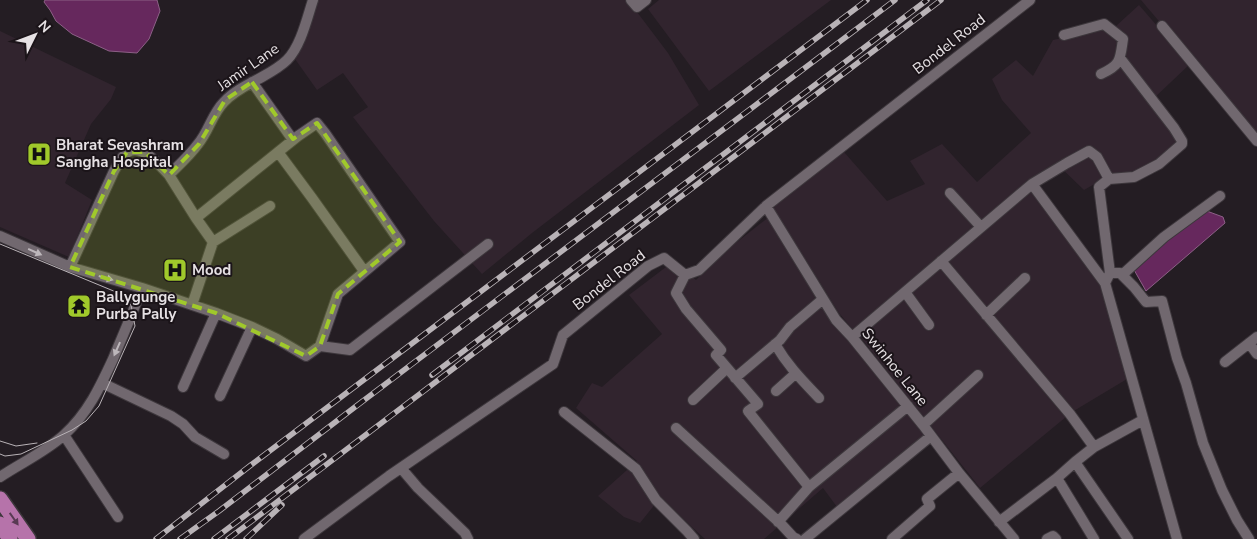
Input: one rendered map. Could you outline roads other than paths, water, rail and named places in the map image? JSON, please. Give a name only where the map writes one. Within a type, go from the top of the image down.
[{"type":"main road","points":[[0,498],[28,539]]},
{"type":"main road","points":[[0,524],[10,539]]},
{"type":"street","name":"Jamir Lane","points":[[170,175],[199,144],[215,112],[225,100],[287,60],[301,36],[313,0]]},
{"type":"street","points":[[634,3],[646,0]]},
{"type":"street","name":"Bondel Road","points":[[304,539],[401,468],[553,364],[563,335],[648,266],[664,258],[685,275],[699,270],[766,206],[1030,0]]},
{"type":"street","points":[[1064,35],[1104,24],[1122,39],[1118,63],[1112,69],[1101,74]]},
{"type":"street","points":[[1162,26],[1257,141]]},
{"type":"street","points":[[1105,283],[1110,273],[1099,187],[1109,179],[1134,177],[1142,173],[1159,164],[1182,144],[1174,128],[1120,58]]},
{"type":"street","points":[[252,82],[293,140]]},
{"type":"street","points":[[0,236],[70,267],[142,288],[252,327],[277,338],[306,356],[320,346],[338,294],[400,242],[325,133],[316,123],[196,218]]},
{"type":"street","points":[[70,267],[114,171],[127,152],[133,150],[145,152],[170,175],[213,242]]},
{"type":"street","points":[[852,337],[1032,184],[1089,151],[1097,157],[1109,179]]},
{"type":"street","points":[[278,152],[364,272]]},
{"type":"street","points":[[1032,184],[1105,283],[1177,539]]},
{"type":"street","points":[[950,193],[981,227]]},
{"type":"street","points":[[1122,275],[1164,237],[1220,196]]},
{"type":"street","points":[[192,305],[213,242],[270,206]]},
{"type":"street","name":"Swinhoe Lane","points":[[766,206],[836,320],[923,424],[959,473],[1014,539]]},
{"type":"street","points":[[320,346],[350,350],[488,244]]},
{"type":"street","points":[[941,262],[1070,414],[1094,447]]},
{"type":"street","points":[[1110,273],[1120,273],[1146,302],[1162,301],[1203,443],[1222,490],[1249,539]]},
{"type":"street","points":[[685,275],[676,293],[686,310],[721,350],[716,355],[758,404],[748,411],[809,487]]},
{"type":"street","points":[[986,315],[1025,278]]},
{"type":"street","points":[[2,471],[40,452],[64,435],[87,409],[102,383],[142,288]]},
{"type":"street","points":[[905,292],[929,325]]},
{"type":"street","points":[[735,378],[780,340],[790,327],[823,299]]},
{"type":"street","points":[[183,387],[216,313]]},
{"type":"street","points":[[220,396],[252,327]]},
{"type":"street","points":[[1225,362],[1253,340],[1257,354]]},
{"type":"street","points":[[775,344],[795,374],[819,398]]},
{"type":"street","points":[[692,400],[727,368]]},
{"type":"street","points":[[776,391],[795,374]]},
{"type":"street","points":[[923,424],[978,375]]},
{"type":"street","points":[[102,383],[171,416],[183,424],[194,437],[224,454]]},
{"type":"street","points":[[778,522],[809,487],[908,406]]},
{"type":"street","points":[[564,412],[636,469],[656,500],[694,539]]},
{"type":"street","points":[[1000,522],[1094,447],[1143,420]]},
{"type":"street","points":[[676,428],[797,539]]},
{"type":"street","points":[[64,435],[118,518]]},
{"type":"street","points":[[805,539],[931,436]]},
{"type":"street","points":[[1075,462],[1128,539]]},
{"type":"street","points":[[401,468],[468,539]]},
{"type":"street","points":[[892,539],[930,506],[927,499],[959,473]]},
{"type":"street","points":[[1057,478],[1094,539]]},
{"type":"street","points":[[1047,539],[1054,536],[1056,539]]},
{"type":"tram line","points":[[0,244],[116,292],[131,305],[135,326],[99,406],[86,421],[72,430],[21,454],[5,456],[0,454]]},
{"type":"tram line","points":[[0,441],[16,446],[37,443]]},
{"type":"railway","points":[[156,539],[251,465],[867,0]]},
{"type":"railway","points":[[180,539],[895,0]]},
{"type":"railway","points":[[432,375],[927,0]]},
{"type":"railway","points":[[228,539],[941,0]]},
{"type":"railway","points":[[214,539],[324,456]]},
{"type":"railway","points":[[246,539],[282,505]]},
{"type":"place","name":"Bharat Sevashram Sangha Hospital","points":[[39,154]]},
{"type":"place","name":"Mood","points":[[175,270]]},
{"type":"place","name":"Ballygunge Purba Pally","points":[[79,306]]}]
